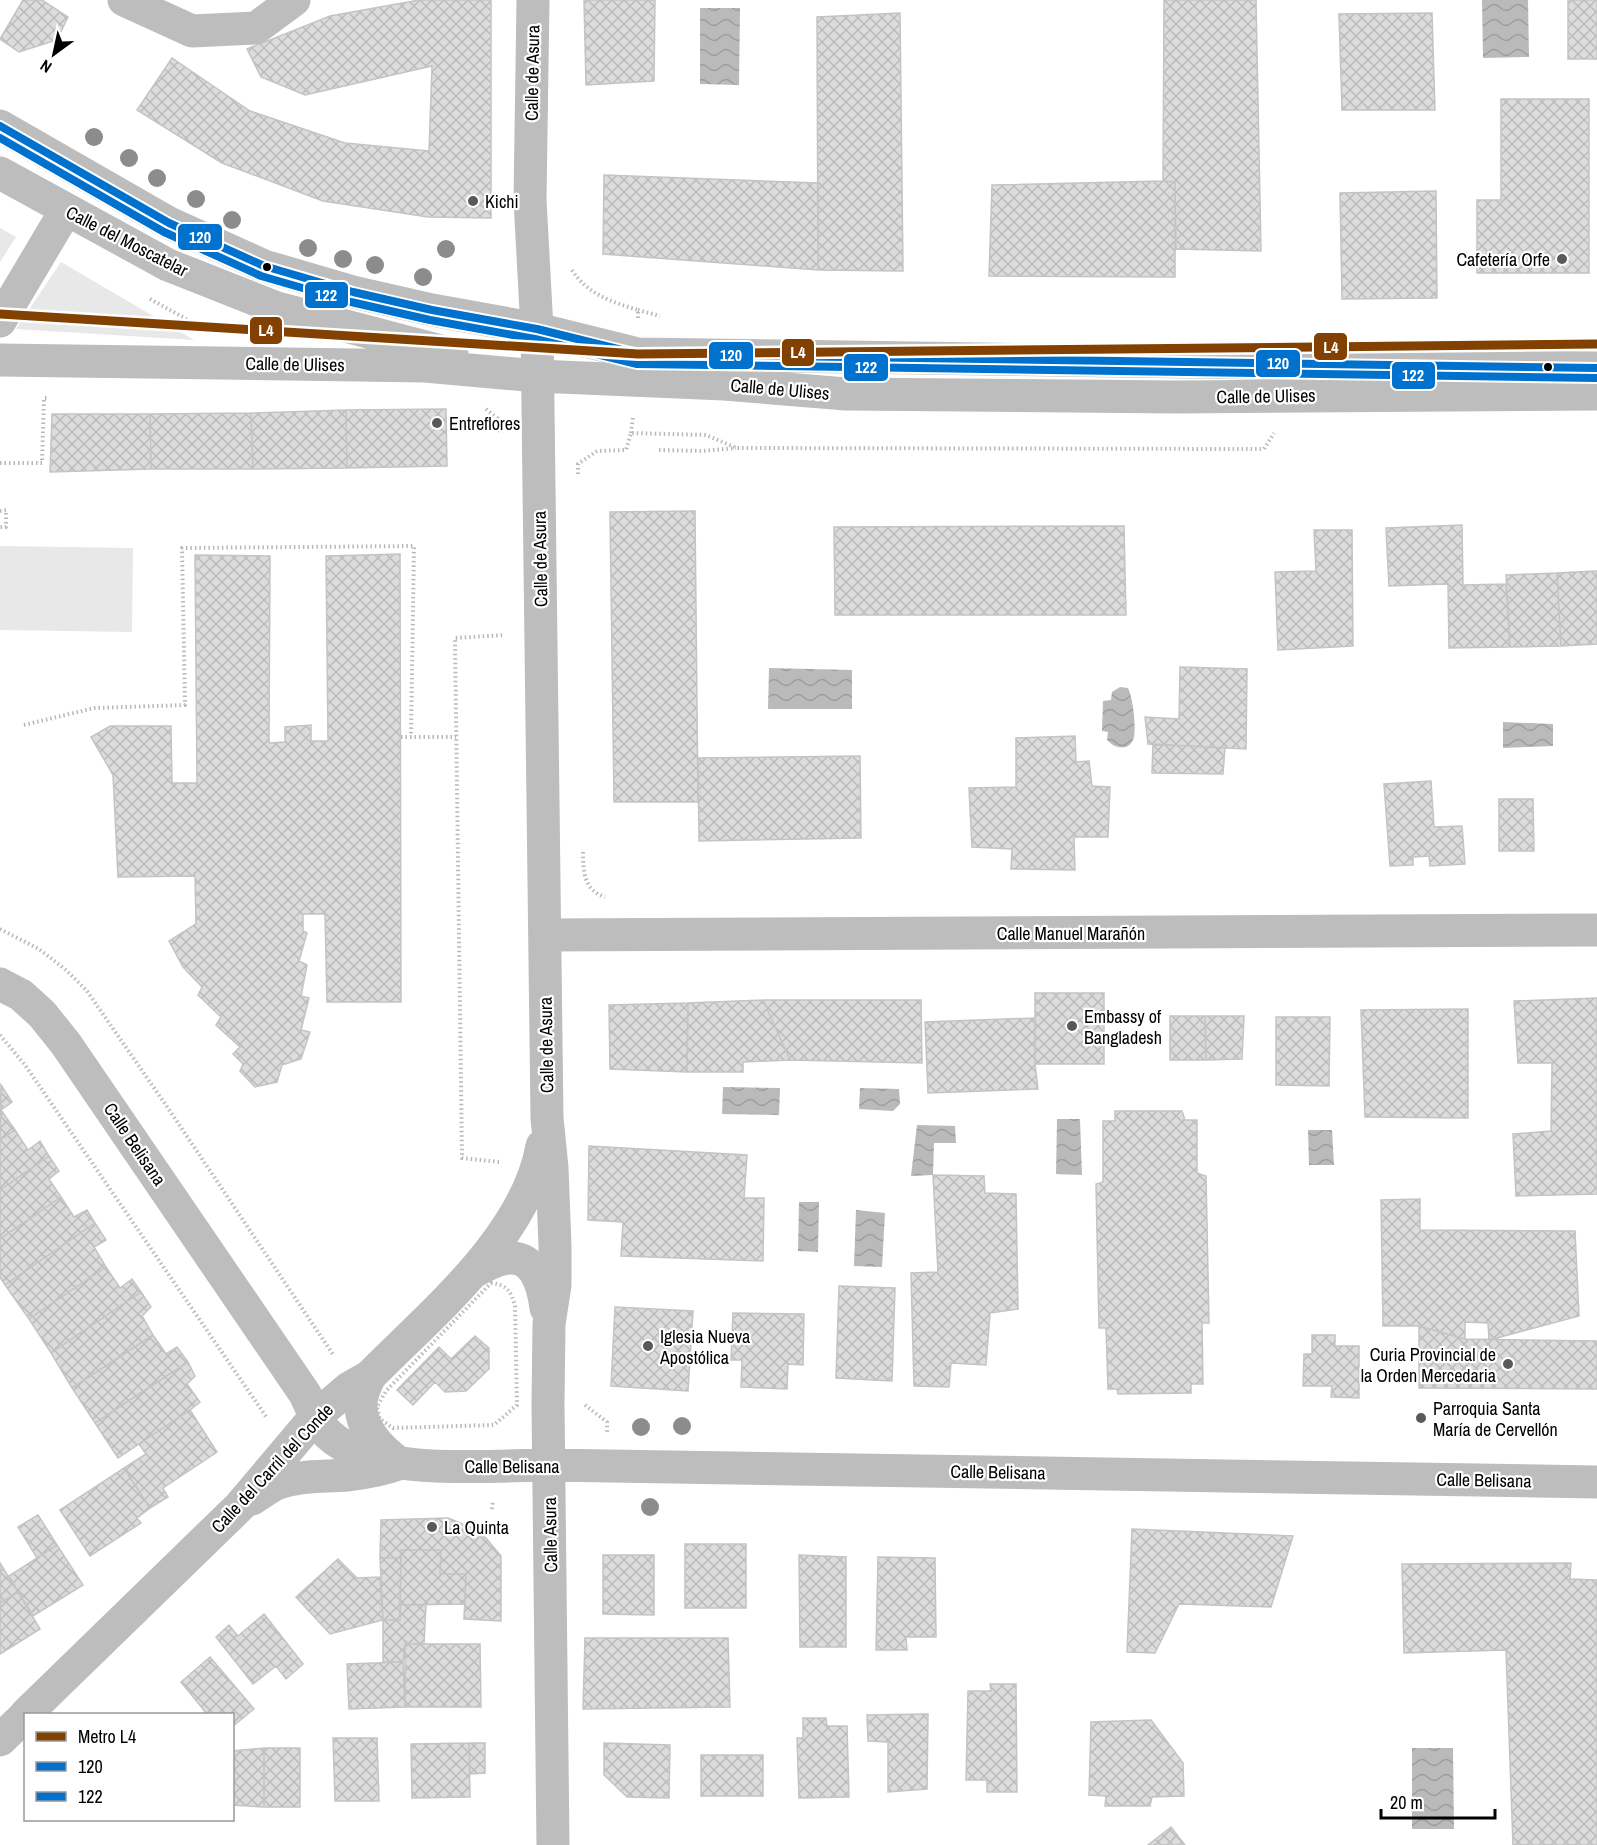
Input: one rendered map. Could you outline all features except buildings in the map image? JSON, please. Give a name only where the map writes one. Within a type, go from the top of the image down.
[{"type":"street","points":[[124,0],[192,31],[256,28],[294,0]]},
{"type":"street","name":"Calle de Asura","points":[[533,0],[530,201],[537,329],[547,1118]]},
{"type":"street","name":"Calle del Moscatelar","points":[[0,126],[169,223],[264,266],[353,292],[421,308],[537,329]]},
{"type":"street","name":"Calle del Moscatelar","points":[[0,173],[168,265],[277,308],[537,376]]},
{"type":"street","points":[[0,321],[66,210]]},
{"type":"street","name":"Calle de Ulises","points":[[537,329],[638,354],[1597,368]]},
{"type":"street","name":"Calle de Ulises","points":[[0,360],[425,366],[537,376],[724,384],[846,394],[1177,397],[1597,394]]},
{"type":"street","name":"Calle Manuel Marañón","points":[[544,935],[1597,930]]},
{"type":"street","name":"Calle Belisana","points":[[0,984],[28,1001],[42,1014],[66,1044],[305,1394],[325,1431],[341,1443],[381,1459],[418,1466],[1597,1482]]},
{"type":"street","name":"Calle del Carril del Conde","points":[[28,1713],[240,1506],[316,1416],[349,1388],[370,1376],[473,1272],[519,1210],[531,1186],[538,1168],[547,1118]]},
{"type":"street","name":"Calle Asura","points":[[547,1118],[552,1168],[555,1286],[549,1324],[553,1845]]},
{"type":"street","points":[[473,1272],[503,1258],[514,1258],[526,1262],[536,1271],[543,1285],[549,1324]]},
{"type":"street","points":[[370,1376],[361,1404],[363,1417],[375,1441],[388,1455],[400,1463]]},
{"type":"street","name":"Calle Belisana","points":[[240,1506],[276,1484],[359,1473],[400,1463]]},
{"type":"street","name":"Calle del Carril del Conde","points":[[0,1740],[24,1717]]},
{"type":"path","points":[[0,463],[42,463],[44,398],[55,398]]},
{"type":"path","points":[[659,450],[702,451],[737,448],[1258,449],[1264,448],[1275,432]]},
{"type":"path","points":[[577,482],[578,464],[597,451],[626,450],[631,433],[706,435],[737,448]]},
{"type":"path","points":[[0,510],[6,510],[6,527],[0,527]]},
{"type":"path","points":[[24,725],[94,708],[185,705],[182,548],[414,546],[411,736]]},
{"type":"path","points":[[504,1163],[462,1158],[455,638],[507,635],[507,624]]},
{"type":"path","points":[[401,737],[456,737]]},
{"type":"path","points":[[0,929],[39,949],[66,970],[87,991],[177,1120],[339,1362]]},
{"type":"path","points":[[0,1035],[25,1065],[271,1423]]},
{"type":"path","points":[[491,1283],[502,1285],[511,1292],[515,1306],[517,1404],[494,1425],[393,1428],[381,1419],[377,1407],[386,1391],[491,1283]]},
{"type":"shaded area","points":[[0,228],[16,237],[0,262]]},
{"type":"shaded area","points":[[61,262],[194,340],[16,329]]},
{"type":"shaded area","points":[[0,546],[133,548],[132,632],[0,630]]},
{"type":"water","points":[[1482,0],[1528,0],[1529,57],[1483,58]]},
{"type":"water","points":[[700,8],[740,8],[739,85],[700,84]]},
{"type":"water","points":[[769,668],[852,670],[852,709],[768,709]]},
{"type":"water","points":[[1120,687],[1128,688],[1130,692],[1135,726],[1132,742],[1122,748],[1110,743],[1107,740],[1108,732],[1102,731],[1103,701],[1111,700],[1112,692]]},
{"type":"water","points":[[1503,722],[1553,724],[1553,746],[1503,748]]},
{"type":"water","points":[[723,1087],[780,1088],[779,1115],[722,1114]]},
{"type":"water","points":[[860,1088],[899,1089],[900,1104],[893,1111],[859,1109]]},
{"type":"water","points":[[1057,1119],[1080,1119],[1082,1175],[1056,1174]]},
{"type":"water","points":[[917,1125],[955,1126],[956,1143],[934,1143],[933,1175],[911,1176]]},
{"type":"water","points":[[1308,1130],[1332,1130],[1334,1165],[1309,1165]]},
{"type":"water","points":[[799,1202],[819,1202],[818,1252],[798,1251]]},
{"type":"water","points":[[856,1210],[885,1213],[882,1267],[854,1266]]},
{"type":"water","points":[[1412,1748],[1453,1748],[1454,1829],[1412,1829]]},
{"type":"metro line","name":"L4","points":[[0,314],[638,354],[1597,344]]},
{"type":"transit line","name":"120","points":[[0,126],[169,223],[264,266],[353,292],[432,310],[537,329],[638,354],[1597,368]]},
{"type":"transit line","name":"122","points":[[0,138],[164,232],[261,276],[351,302],[430,320],[535,339],[637,364],[1597,378]]},
{"type":"place","name":"Kichi","points":[[473,201]]},
{"type":"place","name":"Cafetería Orfe","points":[[1562,259]]},
{"type":"place","name":"Entreflores","points":[[437,423]]},
{"type":"place","name":"Embassy of Bangladesh","points":[[1072,1026]]},
{"type":"place","name":"Iglesia Nueva Apostólica","points":[[648,1346]]},
{"type":"place","name":"Curia Provincial de la Orden Mercedaria","points":[[1508,1364]]},
{"type":"place","name":"Parroquia Santa María de Cervellón","points":[[1421,1418]]},
{"type":"place","name":"La Quinta","points":[[432,1527]]}]
